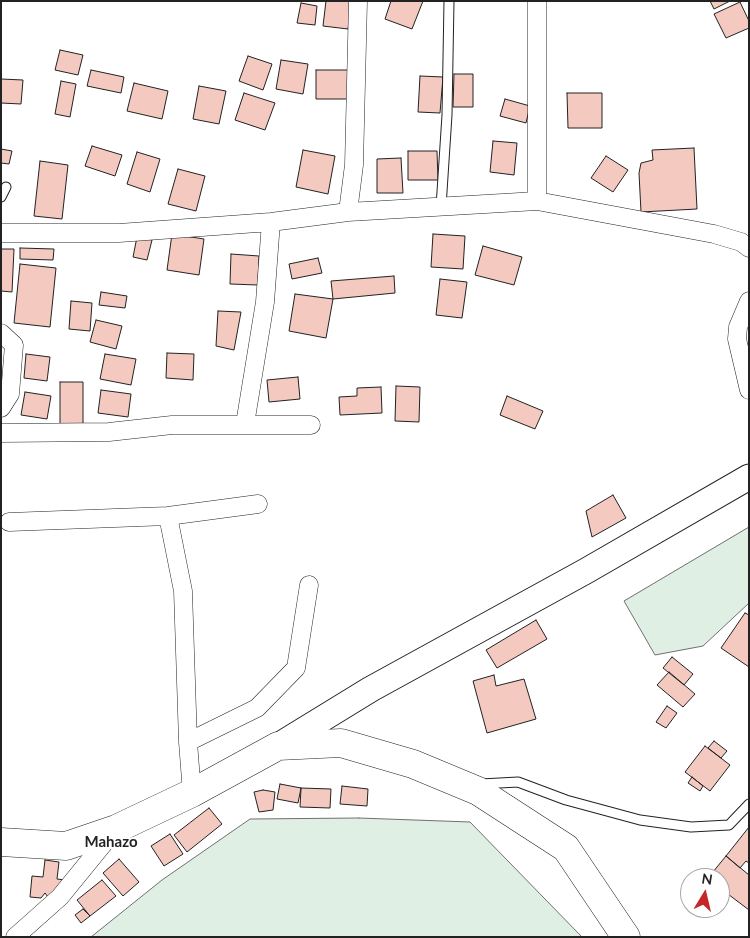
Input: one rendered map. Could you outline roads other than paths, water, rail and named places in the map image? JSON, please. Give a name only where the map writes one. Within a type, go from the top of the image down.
[{"type":"main road","points":[[1,842],[66,846],[116,829],[192,793],[278,746],[340,743],[413,764],[478,791],[566,848],[626,937]]},
{"type":"street","points":[[348,212],[354,165],[358,1]]},
{"type":"street","points":[[537,1],[537,201]]},
{"type":"street","points":[[1,234],[119,233],[271,222],[348,212],[537,201],[714,234],[741,242],[749,248]]},
{"type":"street","points":[[245,424],[265,302],[271,222]]},
{"type":"street","points":[[749,301],[738,327],[737,339],[749,390]]},
{"type":"street","points":[[1,333],[14,345],[10,394],[1,408]]},
{"type":"street","points":[[1,433],[109,432],[172,425],[311,425]]},
{"type":"street","points":[[278,746],[371,689],[594,566],[749,477]]},
{"type":"street","points":[[9,522],[168,516],[258,504]]},
{"type":"street","points":[[168,516],[183,591],[188,742],[192,793]]},
{"type":"street","points":[[188,742],[257,708],[296,668],[309,585]]},
{"type":"street","points":[[14,937],[60,897],[116,829]]},
{"type":"lane","points":[[441,207],[447,115],[449,1]]},
{"type":"lane","points":[[1,197],[6,187]]},
{"type":"lane","points":[[464,785],[518,782],[566,800],[640,820],[691,827],[730,825],[749,804]]},
{"type":"district","name":"Mahazo","points":[[111,842]]}]
